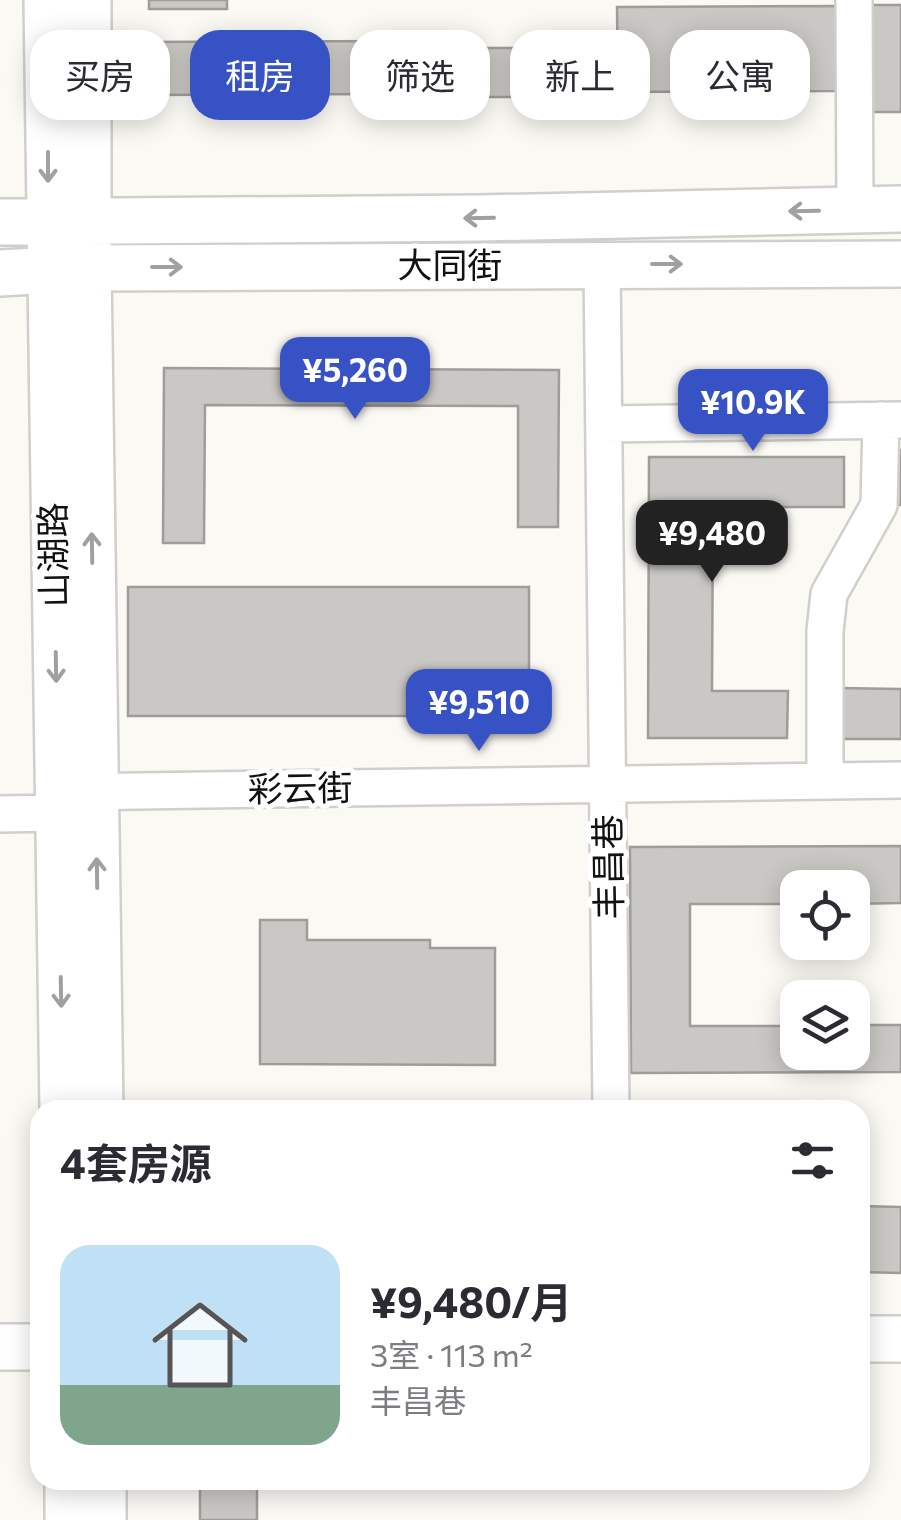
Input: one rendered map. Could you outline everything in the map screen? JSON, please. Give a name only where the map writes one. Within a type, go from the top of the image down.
[{"type":"main road","name":"山湖路","points":[[47,0],[68,220],[69,270],[71,799],[63,1100]]},
{"type":"main road","name":"山湖路","points":[[68,220],[88,0]]},
{"type":"main road","name":"大同街","points":[[0,222],[901,209]]},
{"type":"main road","name":"大同街","points":[[0,273],[901,264]]},
{"type":"main road","name":"山湖路","points":[[71,799],[99,1100]]},
{"type":"main road","points":[[870,1339],[901,1339]]},
{"type":"main road","points":[[0,1347],[30,1347]]},
{"type":"main road","points":[[68,1490],[68,1520]]},
{"type":"main road","points":[[102,1490],[103,1520]]},
{"type":"street","points":[[854,0],[855,210]]},
{"type":"street","name":"丰昌巷","points":[[602,264],[612,1100]]},
{"type":"street","points":[[605,424],[891,420],[879,505],[829,594],[825,631],[825,782]]},
{"type":"street","name":"彩云街","points":[[0,814],[71,799],[901,780]]},
{"type":"building","points":[[149,0],[227,0],[227,9],[149,9]]},
{"type":"building","points":[[868,5],[901,5],[901,112],[868,112]]},
{"type":"building","points":[[836,6],[836,91],[810,91],[810,30],[670,30],[670,92],[650,92],[650,30],[617,30],[617,7]]},
{"type":"building","points":[[330,41],[350,41],[350,94],[330,94]]},
{"type":"building","points":[[170,42],[190,42],[190,95],[170,95]]},
{"type":"building","points":[[490,48],[510,48],[510,97],[490,97]]},
{"type":"building","points":[[164,368],[559,370],[558,527],[518,527],[518,406],[205,405],[204,543],[163,543]]},
{"type":"building","points":[[896,450],[901,450],[901,505],[896,505]]},
{"type":"building","points":[[649,457],[844,457],[844,507],[713,507],[712,691],[788,691],[787,738],[648,738]]},
{"type":"building","points":[[128,587],[529,587],[529,716],[128,716]]},
{"type":"building","points":[[839,688],[901,689],[901,739],[838,739]]},
{"type":"building","points":[[901,846],[901,903],[870,904],[870,870],[780,870],[780,904],[690,904],[690,1026],[780,1026],[780,1070],[870,1070],[870,1025],[901,1025],[901,1072],[631,1073],[630,847]]},
{"type":"building","points":[[260,920],[307,920],[307,940],[430,940],[430,948],[495,948],[495,1065],[260,1064]]},
{"type":"building","points":[[870,1206],[901,1207],[901,1273],[870,1272]]},
{"type":"building","points":[[200,1490],[257,1490],[257,1520],[200,1520]]}]
